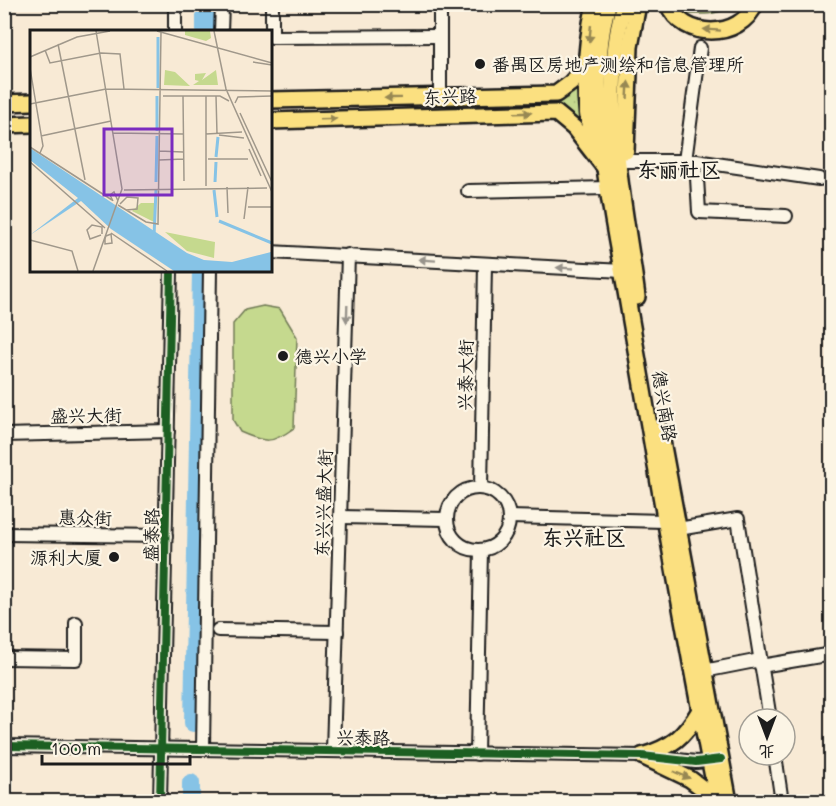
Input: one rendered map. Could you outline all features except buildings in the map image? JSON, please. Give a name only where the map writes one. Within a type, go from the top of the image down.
[{"type":"main road","points":[[626,212],[630,47],[638,4]]},
{"type":"main road","points":[[668,4],[671,12],[685,25],[726,31],[748,17],[755,4]]},
{"type":"main road","points":[[596,155],[589,130],[587,64],[590,28],[610,9]]},
{"type":"main road","name":"德兴南路","points":[[610,9],[599,80],[606,169],[664,521],[700,710],[715,760]]},
{"type":"main road","name":"德兴南路","points":[[610,9],[616,142],[644,347],[704,671],[722,801]]},
{"type":"main road","name":"东兴路","points":[[272,100],[556,94],[571,83],[587,64]]},
{"type":"main road","points":[[4,103],[30,102]]},
{"type":"main road","name":"东兴路","points":[[272,121],[556,112],[574,128],[606,169]]},
{"type":"main road","points":[[4,124],[30,124]]},
{"type":"main road","points":[[642,756],[665,749],[690,726],[700,710]]},
{"type":"main road","points":[[642,756],[690,779],[722,801]]},
{"type":"street","points":[[175,4],[175,30]]},
{"type":"street","points":[[221,30],[222,4]]},
{"type":"street","points":[[272,4],[272,37],[440,36]]},
{"type":"street","points":[[440,4],[440,97]]},
{"type":"street","points":[[700,48],[691,161],[699,212],[786,216]]},
{"type":"street","points":[[626,161],[691,161],[819,180]]},
{"type":"street","points":[[468,191],[609,188]]},
{"type":"street","points":[[272,252],[623,270]]},
{"type":"street","name":"东兴兴盛大街","points":[[333,752],[348,255]]},
{"type":"street","name":"兴泰大街","points":[[480,488],[485,264]]},
{"type":"street","name":"盛泰路","points":[[160,801],[171,272]]},
{"type":"street","points":[[203,749],[210,272]]},
{"type":"street","name":"盛兴大街","points":[[4,435],[168,431]]},
{"type":"street","points":[[480,488],[496,493],[502,499],[509,517],[508,526],[499,542],[481,550],[473,550],[457,542],[451,536],[446,519],[453,499],[461,492],[480,488]]},
{"type":"street","points":[[340,517],[446,519]]},
{"type":"street","points":[[509,517],[664,521]]},
{"type":"street","points":[[678,529],[738,519],[768,707]]},
{"type":"street","name":"惠众街","points":[[4,534],[166,536]]},
{"type":"street","points":[[477,754],[481,550]]},
{"type":"street","points":[[4,658],[76,659],[76,623]]},
{"type":"street","points":[[218,630],[337,632]]},
{"type":"street","points":[[704,671],[831,654]]},
{"type":"street","name":"兴泰路","points":[[4,746],[642,756],[715,760]]},
{"type":"street","points":[[777,767],[783,801]]},
{"type":"green space","points":[[675,5],[733,5],[715,13],[683,14]]},
{"type":"green space","points":[[584,81],[587,135],[552,104]]},
{"type":"green space","points":[[263,306],[280,309],[297,337],[294,428],[280,437],[268,440],[240,432],[233,420],[233,324],[245,310]]},
{"type":"waterway","points":[[205,4],[205,30]]},
{"type":"waterway","points":[[193,723],[201,272]]},
{"type":"waterway","points":[[191,783],[191,802]]},
{"type":"cycle path","points":[[160,802],[171,272]]},
{"type":"cycle path","points":[[4,746],[642,756],[696,762],[721,759]]},
{"type":"place","name":"番禺区房地产测绘和信息管理所","points":[[480,64]]},
{"type":"place","name":"德兴小学","points":[[283,356]]},
{"type":"place","name":"源利大厦","points":[[114,557]]},
{"type":"district","name":"东丽社区","points":[[679,168]]},
{"type":"district","name":"东兴社区","points":[[584,536]]}]
